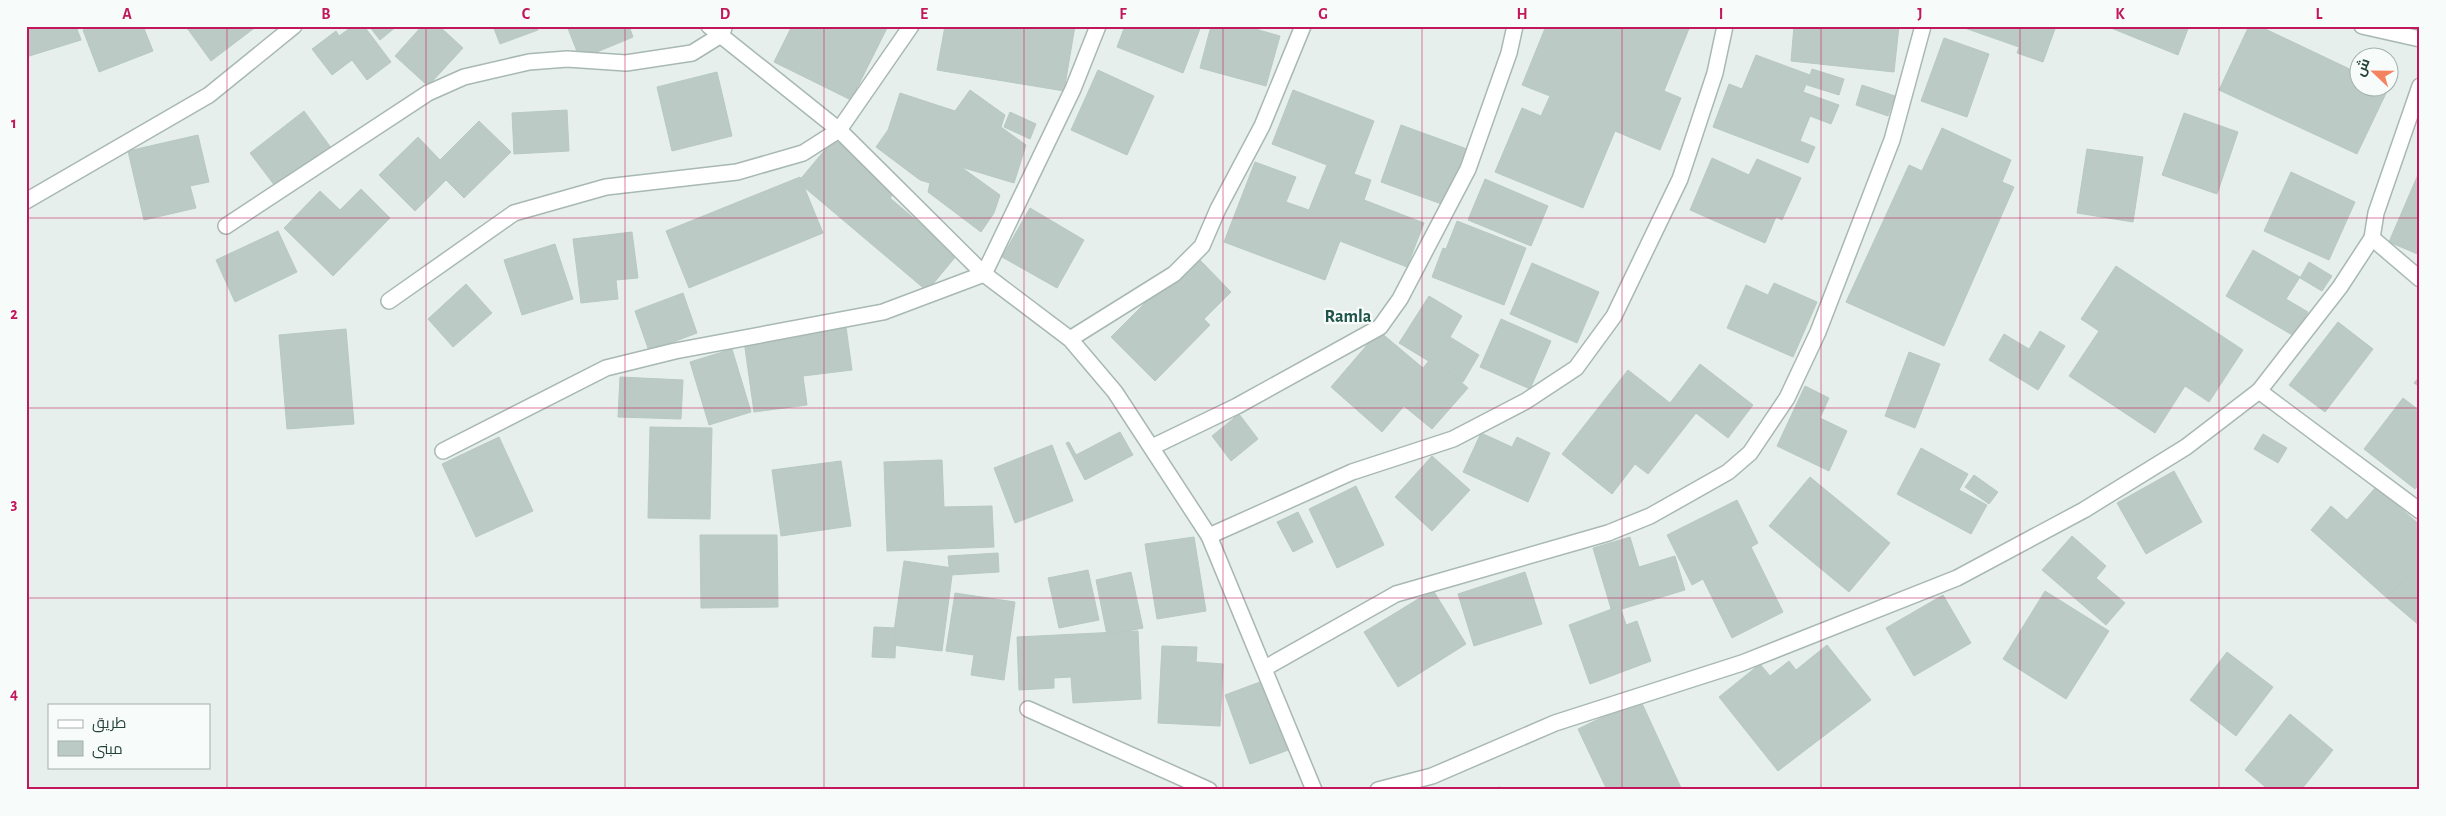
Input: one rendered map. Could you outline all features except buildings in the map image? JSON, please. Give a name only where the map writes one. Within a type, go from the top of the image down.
[{"type":"street","points":[[26,201],[209,95],[294,26]]},
{"type":"street","points":[[389,301],[514,213],[606,187],[737,172],[803,153],[839,130],[911,26]]},
{"type":"street","points":[[443,451],[606,368],[675,351],[883,312],[984,274],[1072,89],[1098,26]]},
{"type":"street","points":[[1070,339],[1174,274],[1202,246],[1218,209],[1262,126],[1304,26]]},
{"type":"street","points":[[1152,447],[1237,406],[1380,327],[1400,299],[1468,169],[1509,53],[1516,26]]},
{"type":"street","points":[[1209,536],[1352,472],[1453,439],[1526,401],[1576,368],[1614,316],[1680,179],[1715,73],[1725,26]]},
{"type":"street","points":[[1265,668],[1396,594],[1608,533],[1650,516],[1728,472],[1750,453],[1788,398],[1818,332],[1892,140],[1923,26]]},
{"type":"street","points":[[2362,26],[2420,39]]},
{"type":"street","points":[[226,226],[428,93],[464,77],[528,62],[567,59],[626,63],[692,54],[719,29],[839,130],[984,274],[1070,339],[1115,392],[1209,536],[1314,790]]},
{"type":"street","points":[[1378,790],[1432,776],[1555,723],[1742,663],[1957,578],[2084,510],[2186,447],[2259,391],[2340,287],[2372,238],[2376,213],[2420,86]]},
{"type":"street","points":[[2372,238],[2420,279]]},
{"type":"street","points":[[2259,391],[2420,511]]},
{"type":"street","points":[[1028,709],[1209,790]]},
{"type":"district","name":"Ramla","points":[[1348,316]]}]
